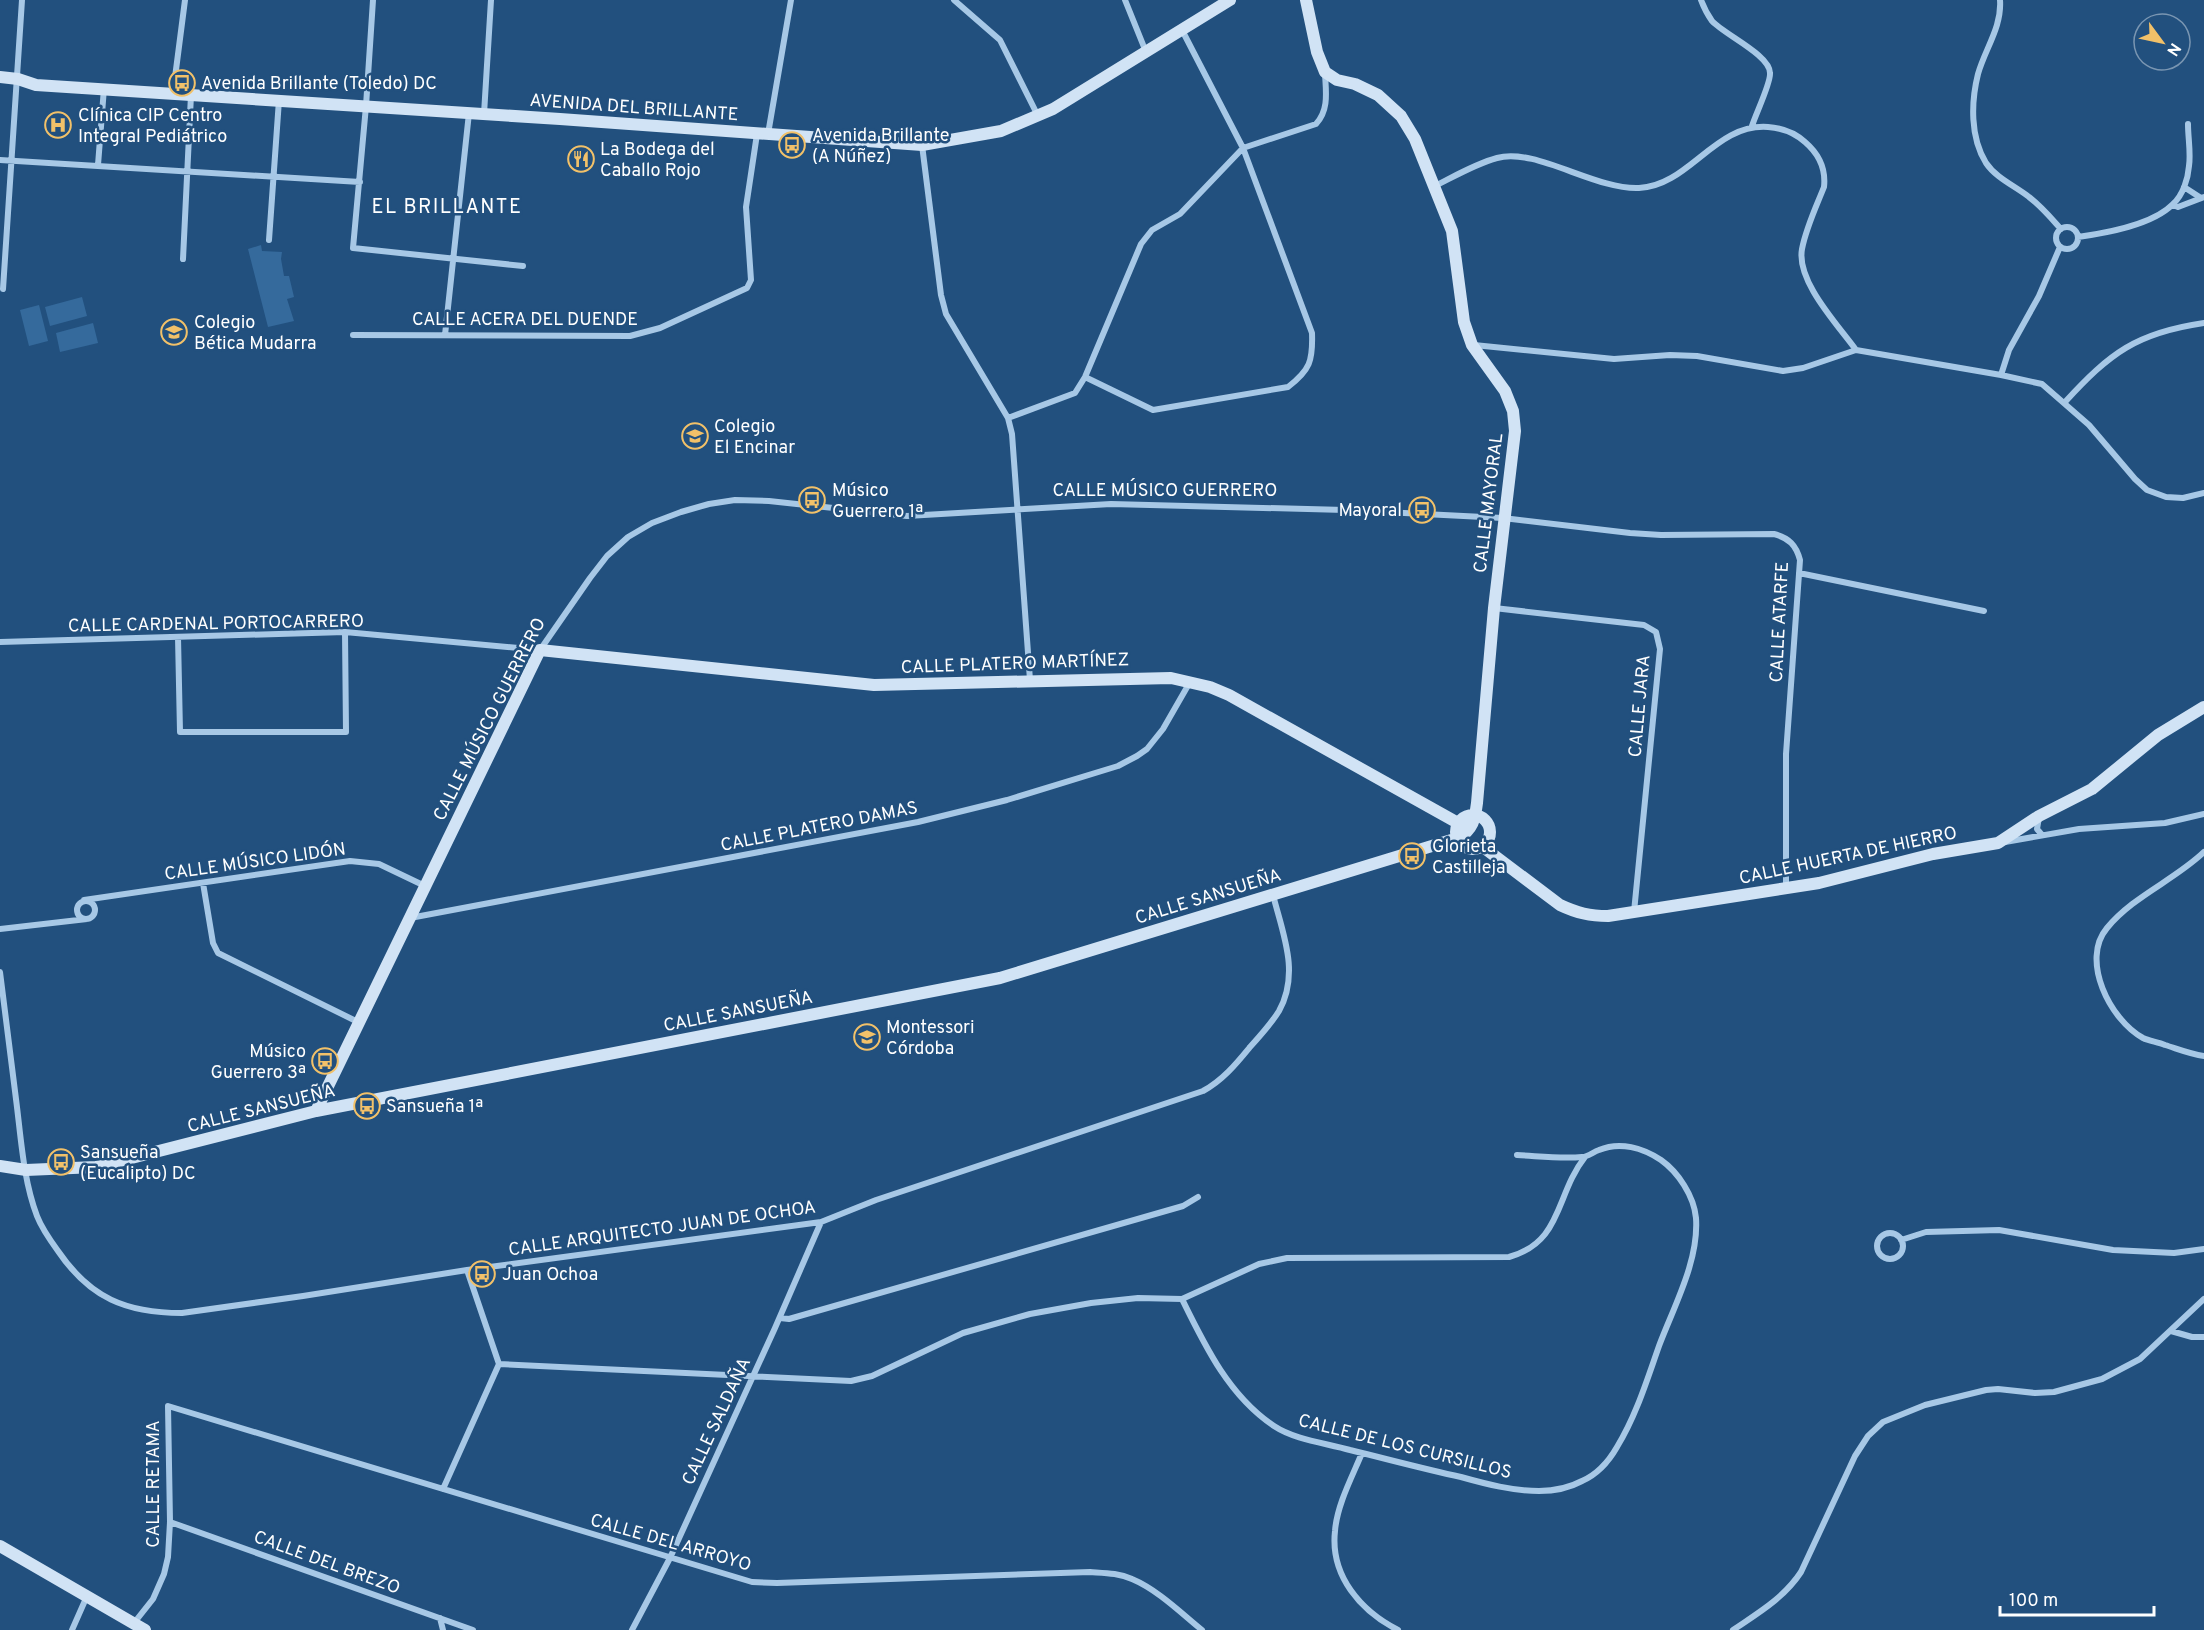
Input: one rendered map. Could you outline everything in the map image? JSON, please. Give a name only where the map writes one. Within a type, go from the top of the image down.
[{"type":"street","points":[[3,289],[22,0]]},
{"type":"street","points":[[173,93],[185,0]]},
{"type":"street","points":[[373,0],[353,248],[523,266]]},
{"type":"street","points":[[484,114],[491,0]]},
{"type":"street","points":[[763,135],[791,0]]},
{"type":"street","points":[[954,0],[1000,40],[1038,116]]},
{"type":"street","points":[[1125,0],[1146,52]]},
{"type":"street","name":"AVENIDA DEL BRILLANTE","points":[[0,77],[18,79],[36,85],[922,145],[1000,131],[1038,116],[1083,92],[1230,0]]},
{"type":"street","points":[[1008,418],[1075,393],[1085,377],[1141,244],[1152,230],[1180,214],[1243,148],[1316,124],[1322,117],[1326,106],[1325,72],[1317,52],[1306,0]]},
{"type":"street","points":[[1701,0],[1712,21],[1738,42],[1757,53],[1769,68],[1769,79],[1752,126]]},
{"type":"street","points":[[2000,0],[1995,32],[1978,74],[1972,111],[1975,139],[1986,164],[2028,196],[2061,229]]},
{"type":"street","points":[[1085,377],[1153,410],[1288,387],[1310,366],[1313,350],[1312,333],[1243,148],[1182,30]]},
{"type":"street","name":"CALLE MAYORAL","points":[[1325,72],[1337,80],[1355,84],[1378,95],[1401,116],[1415,139],[1452,231],[1464,322],[1472,345],[1504,391],[1513,411],[1515,430],[1503,518],[1476,815],[1470,829]]},
{"type":"street","points":[[98,165],[104,88]]},
{"type":"street","points":[[183,259],[191,94]]},
{"type":"street","points":[[269,240],[279,100]]},
{"type":"street","points":[[445,335],[469,113]]},
{"type":"street","points":[[2078,237],[2112,231],[2149,220],[2173,205],[2184,186],[2190,164],[2188,124]]},
{"type":"street","points":[[1434,186],[1499,157],[1515,157],[1531,159],[1575,175],[1620,187],[1651,187],[1686,168],[1726,137],[1752,126],[1775,127],[1796,136],[1814,151],[1823,167],[1824,187],[1802,250],[1803,269],[1817,296],[1856,350]]},
{"type":"street","name":"CALLE ACERA DEL DUENDE","points":[[353,335],[630,336],[660,328],[747,288],[751,280],[746,207],[763,135]]},
{"type":"street","points":[[922,145],[941,295],[946,314],[1008,418],[1012,434],[1030,680]]},
{"type":"street","points":[[0,160],[360,182]]},
{"type":"street","points":[[2184,186],[2203,198]]},
{"type":"street","points":[[2173,205],[2184,206],[2203,198]]},
{"type":"street","points":[[2070,228],[2078,237],[2076,245],[2068,249],[2060,247],[2056,240],[2061,229],[2070,228]]},
{"type":"street","points":[[2001,375],[2009,350],[2039,296],[2060,247]]},
{"type":"street","points":[[2065,402],[2095,370],[2127,346],[2151,335],[2204,323]]},
{"type":"street","points":[[1472,345],[1614,359],[1670,355],[1697,356],[1783,371],[1803,368],[1856,350],[2001,375],[2042,384],[2065,402],[2089,425],[2147,490],[2166,497],[2183,498],[2204,493]]},
{"type":"street","name":"CALLE MÚSICO GUERRERO","points":[[316,1111],[540,650],[564,612],[608,555],[628,537],[652,524],[681,512],[735,500],[770,501],[907,516],[1111,504],[1345,510],[1503,518]]},
{"type":"street","name":"CALLE ATARFE","points":[[1503,518],[1630,533],[1774,534],[1785,537],[1792,543],[1800,560],[1786,754],[1786,889]]},
{"type":"street","points":[[1799,573],[1984,611]]},
{"type":"street","name":"CALLE JARA","points":[[1494,608],[1644,625],[1656,632],[1660,649],[1634,912]]},
{"type":"street","points":[[178,637],[180,732],[346,732],[345,632]]},
{"type":"street","name":"CALLE CARDENAL PORTOCARRERO","points":[[0,642],[345,632],[540,650]]},
{"type":"street","name":"CALLE PLATERO MARTÍNEZ","points":[[540,650],[874,685],[1155,677],[1190,681],[1229,695],[1458,823]]},
{"type":"street","name":"CALLE PLATERO DAMAS","points":[[409,919],[918,822],[1007,800],[1118,766],[1137,756],[1147,749],[1163,729],[1190,681]]},
{"type":"street","points":[[1998,843],[2039,816],[2092,789],[2158,735],[2204,706]]},
{"type":"street","name":"CALLE HUERTA DE HIERRO","points":[[1458,838],[1468,848],[1483,847],[1549,898],[1575,912],[1592,916],[1634,912],[1786,889],[1819,883],[1933,854],[2042,835],[2079,829],[2165,823],[2204,814]]},
{"type":"street","points":[[1458,838],[1458,823],[1464,816],[1476,815],[1486,822],[1489,828],[1487,841],[1483,847]]},
{"type":"street","points":[[2039,816],[2037,829],[2042,835]]},
{"type":"street","name":"CALLE SANSUEÑA","points":[[0,1166],[26,1170],[96,1167],[316,1111],[1000,978],[1458,838],[1470,829]]},
{"type":"street","points":[[2204,852],[2125,910],[2106,930],[2096,948],[2096,966],[2109,1006],[2124,1023],[2143,1038],[2187,1053],[2204,1056]]},
{"type":"street","name":"CALLE MÚSICO LIDÓN","points":[[84,900],[350,861],[379,864],[425,886]]},
{"type":"street","points":[[203,883],[213,943],[218,953],[358,1022]]},
{"type":"street","name":"CALLE ARQUITECTO JUAN DE OCHOA","points":[[0,972],[26,1170],[37,1215],[44,1231],[81,1280],[105,1297],[132,1308],[163,1313],[182,1313],[467,1270],[821,1222],[876,1200],[1203,1091],[1232,1068],[1273,1021],[1288,989],[1289,954],[1273,895]]},
{"type":"street","points":[[0,929],[87,919],[93,917],[96,908],[90,901],[84,900],[79,904],[77,913],[81,918],[87,919]]},
{"type":"street","name":"CALLE DE LOS CURSILLOS","points":[[1182,1299],[1226,1380],[1260,1415],[1288,1433],[1484,1483],[1539,1491],[1556,1490],[1583,1481],[1608,1462],[1632,1417],[1690,1263],[1696,1216],[1684,1185],[1673,1170],[1648,1152],[1631,1146],[1613,1146],[1598,1150],[1585,1158],[1517,1155]]},
{"type":"street","points":[[499,1364],[852,1381],[872,1376],[963,1333],[1030,1314],[1091,1303],[1138,1298],[1182,1299],[1259,1264],[1287,1258],[1509,1257],[1525,1252],[1540,1242],[1550,1229],[1574,1170],[1585,1158]]},
{"type":"street","points":[[780,1318],[789,1319],[1183,1206],[1198,1197]]},
{"type":"street","name":"CALLE SALDAÑA","points":[[632,1630],[670,1558],[780,1318],[821,1222]]},
{"type":"street","points":[[1901,1240],[1926,1232],[1998,1230],[2113,1250],[2174,1253],[2204,1249]]},
{"type":"street","points":[[1895,1234],[1901,1240],[1903,1248],[1899,1256],[1891,1259],[1880,1254],[1877,1246],[1883,1235],[1895,1234]]},
{"type":"street","points":[[443,1489],[499,1364],[467,1270]]},
{"type":"street","points":[[1732,1630],[1781,1597],[1792,1586],[1802,1572],[1855,1456],[1869,1436],[1883,1422],[1925,1405],[1986,1390],[2054,1392],[2075,1388],[2122,1370],[2140,1359],[2204,1299]]},
{"type":"street","points":[[2171,1331],[2192,1337],[2204,1337]]},
{"type":"street","name":"CALLE DEL ARROYO","points":[[168,1406],[738,1579],[764,1583],[1090,1572],[1115,1574],[1133,1579],[1149,1589],[1202,1630]]},
{"type":"street","name":"CALLE RETAMA","points":[[139,1627],[164,1574],[169,1550],[168,1406]]},
{"type":"street","points":[[1362,1453],[1342,1503],[1335,1530],[1335,1550],[1352,1593],[1373,1615],[1398,1630]]},
{"type":"street","name":"CALLE DEL BREZO","points":[[170,1522],[473,1630]]},
{"type":"street","points":[[0,1546],[139,1627]]},
{"type":"street","points":[[72,1630],[87,1596]]},
{"type":"street","points":[[440,1618],[443,1630]]},
{"type":"shaded area","points":[[261,245],[262,251],[282,252],[284,276],[289,276],[294,297],[287,299],[294,321],[268,327],[248,249]]},
{"type":"shaded area","points":[[82,297],[87,316],[50,326],[45,307]]},
{"type":"shaded area","points":[[39,305],[48,341],[29,346],[20,310]]},
{"type":"shaded area","points":[[93,323],[98,343],[60,352],[56,333]]},
{"type":"place","name":"Avenida Brillante (Toledo) DC","points":[[182,83]]},
{"type":"place","name":"Clínica CIP Centro Integral Pediátrico","points":[[58,125]]},
{"type":"place","name":"Avenida Brillante (A Núñez)","points":[[792,145]]},
{"type":"place","name":"La Bodega del Caballo Rojo","points":[[581,159]]},
{"type":"place","name":"Colegio Bética Mudarra","points":[[174,332]]},
{"type":"place","name":"Colegio El Encinar","points":[[695,436]]},
{"type":"place","name":"Músico Guerrero 1ª","points":[[812,500]]},
{"type":"place","name":"Mayoral","points":[[1422,510]]},
{"type":"place","name":"Glorieta Castilleja","points":[[1412,856]]},
{"type":"place","name":"Montessori Córdoba","points":[[867,1037]]},
{"type":"place","name":"Músico Guerrero 3ª","points":[[325,1061]]},
{"type":"place","name":"Sansueña 1ª","points":[[367,1106]]},
{"type":"place","name":"Sansueña (Eucalipto) DC","points":[[61,1162]]},
{"type":"place","name":"Juan Ochoa","points":[[482,1274]]},
{"type":"district","name":"EL BRILLANTE","points":[[447,206]]}]
